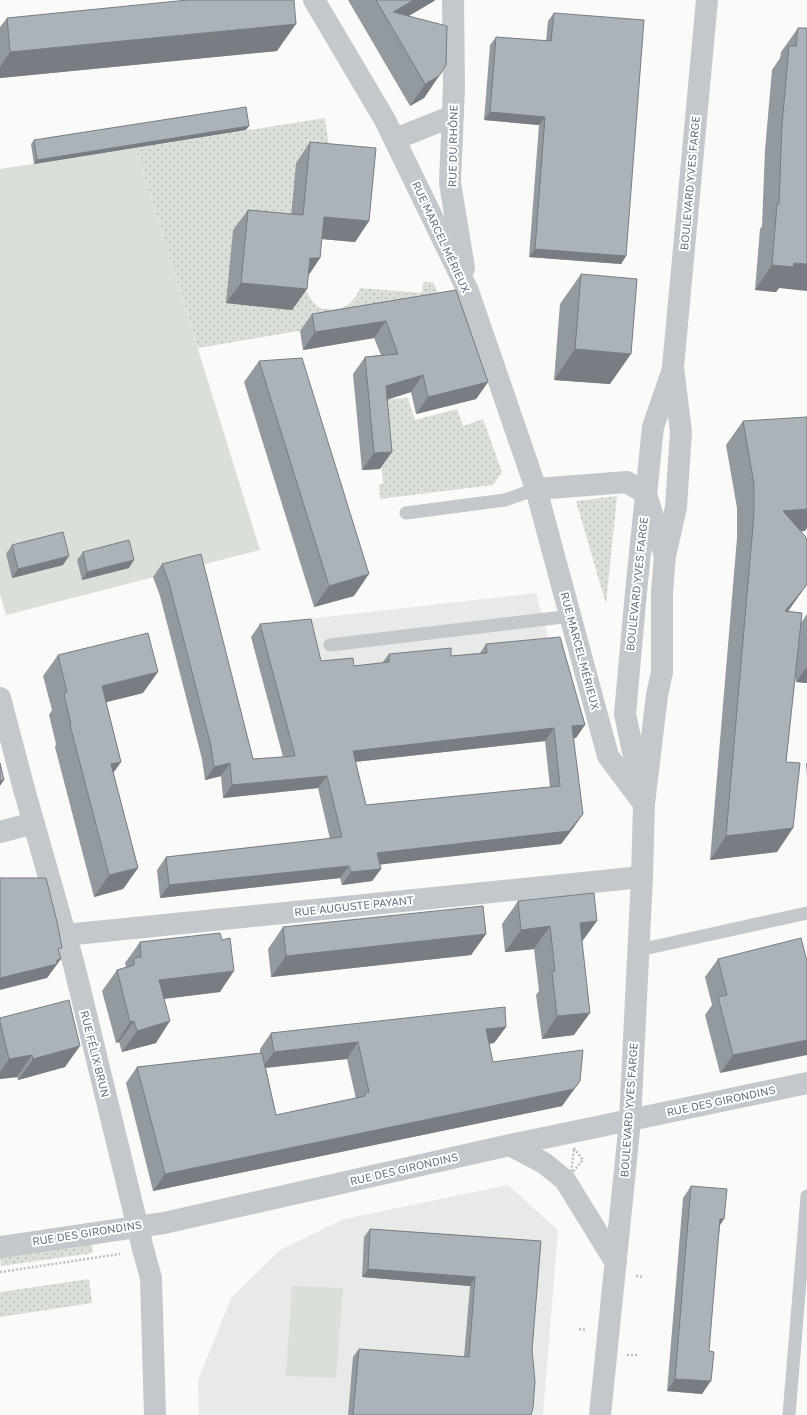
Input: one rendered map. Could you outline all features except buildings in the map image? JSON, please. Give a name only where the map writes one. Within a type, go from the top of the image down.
[{"type":"street","name":"RUE MARCEL MÉRIEUX","points":[[314,0],[385,120],[468,291],[536,489],[608,756],[644,804]]},
{"type":"street","name":"RUE DU RHÔNE","points":[[453,0],[454,86],[450,183],[468,291]]},
{"type":"street","name":"BOULEVARD YVES FARGE","points":[[600,1415],[630,1121],[639,950],[644,804],[657,695],[662,672],[662,592],[665,556],[676,507],[681,432],[674,367],[707,0]]},
{"type":"street","points":[[395,139],[453,116]]},
{"type":"street","name":"BOULEVARD YVES FARGE","points":[[644,804],[625,714],[653,427],[674,367]]},
{"type":"street","points":[[536,489],[627,482],[646,494],[665,556]]},
{"type":"street","name":"RUE FÉLIX BRUN","points":[[0,698],[65,935],[151,1278],[155,1415]]},
{"type":"street","points":[[0,832],[34,824]]},
{"type":"street","name":"RUE AUGUSTE PAYANT","points":[[65,935],[642,877]]},
{"type":"street","name":"RUE DES GIRONDINS","points":[[0,1246],[164,1222],[510,1145],[807,1083]]},
{"type":"street","points":[[510,1145],[544,1163],[565,1180],[616,1263]]},
{"type":"lane","points":[[406,512],[506,500],[536,489]]},
{"type":"lane","points":[[330,645],[571,616]]},
{"type":"lane","points":[[639,950],[807,913]]},
{"type":"lane","points":[[789,1415],[803,1299],[807,1196]]},
{"type":"path","points":[[0,1272],[112,1256],[143,1249]]},
{"type":"shaded area","points":[[325,118],[329,147],[296,163],[288,236],[294,291],[307,292],[318,307],[333,310],[339,309],[352,302],[360,288],[422,293],[423,282],[433,282],[439,295],[370,319],[198,348],[136,148]]},
{"type":"shaded area","points":[[136,148],[260,550],[6,615],[0,594],[0,169]]},
{"type":"shaded area","points":[[408,398],[415,420],[457,409],[463,426],[483,419],[502,472],[493,485],[380,499],[379,485],[383,483],[376,400]]},
{"type":"shaded area","points":[[617,496],[606,604],[576,501]]},
{"type":"shaded area","points":[[536,593],[576,738],[334,764],[299,620]]},
{"type":"shaded area","points":[[508,1185],[558,1230],[543,1415],[199,1415],[198,1380],[231,1298],[280,1250],[344,1219]]},
{"type":"shaded area","points":[[92,1244],[93,1253],[1,1266],[0,1257]]},
{"type":"shaded area","points":[[89,1279],[92,1303],[0,1317],[0,1292]]},
{"type":"shaded area","points":[[292,1286],[343,1288],[336,1378],[286,1376]]}]
